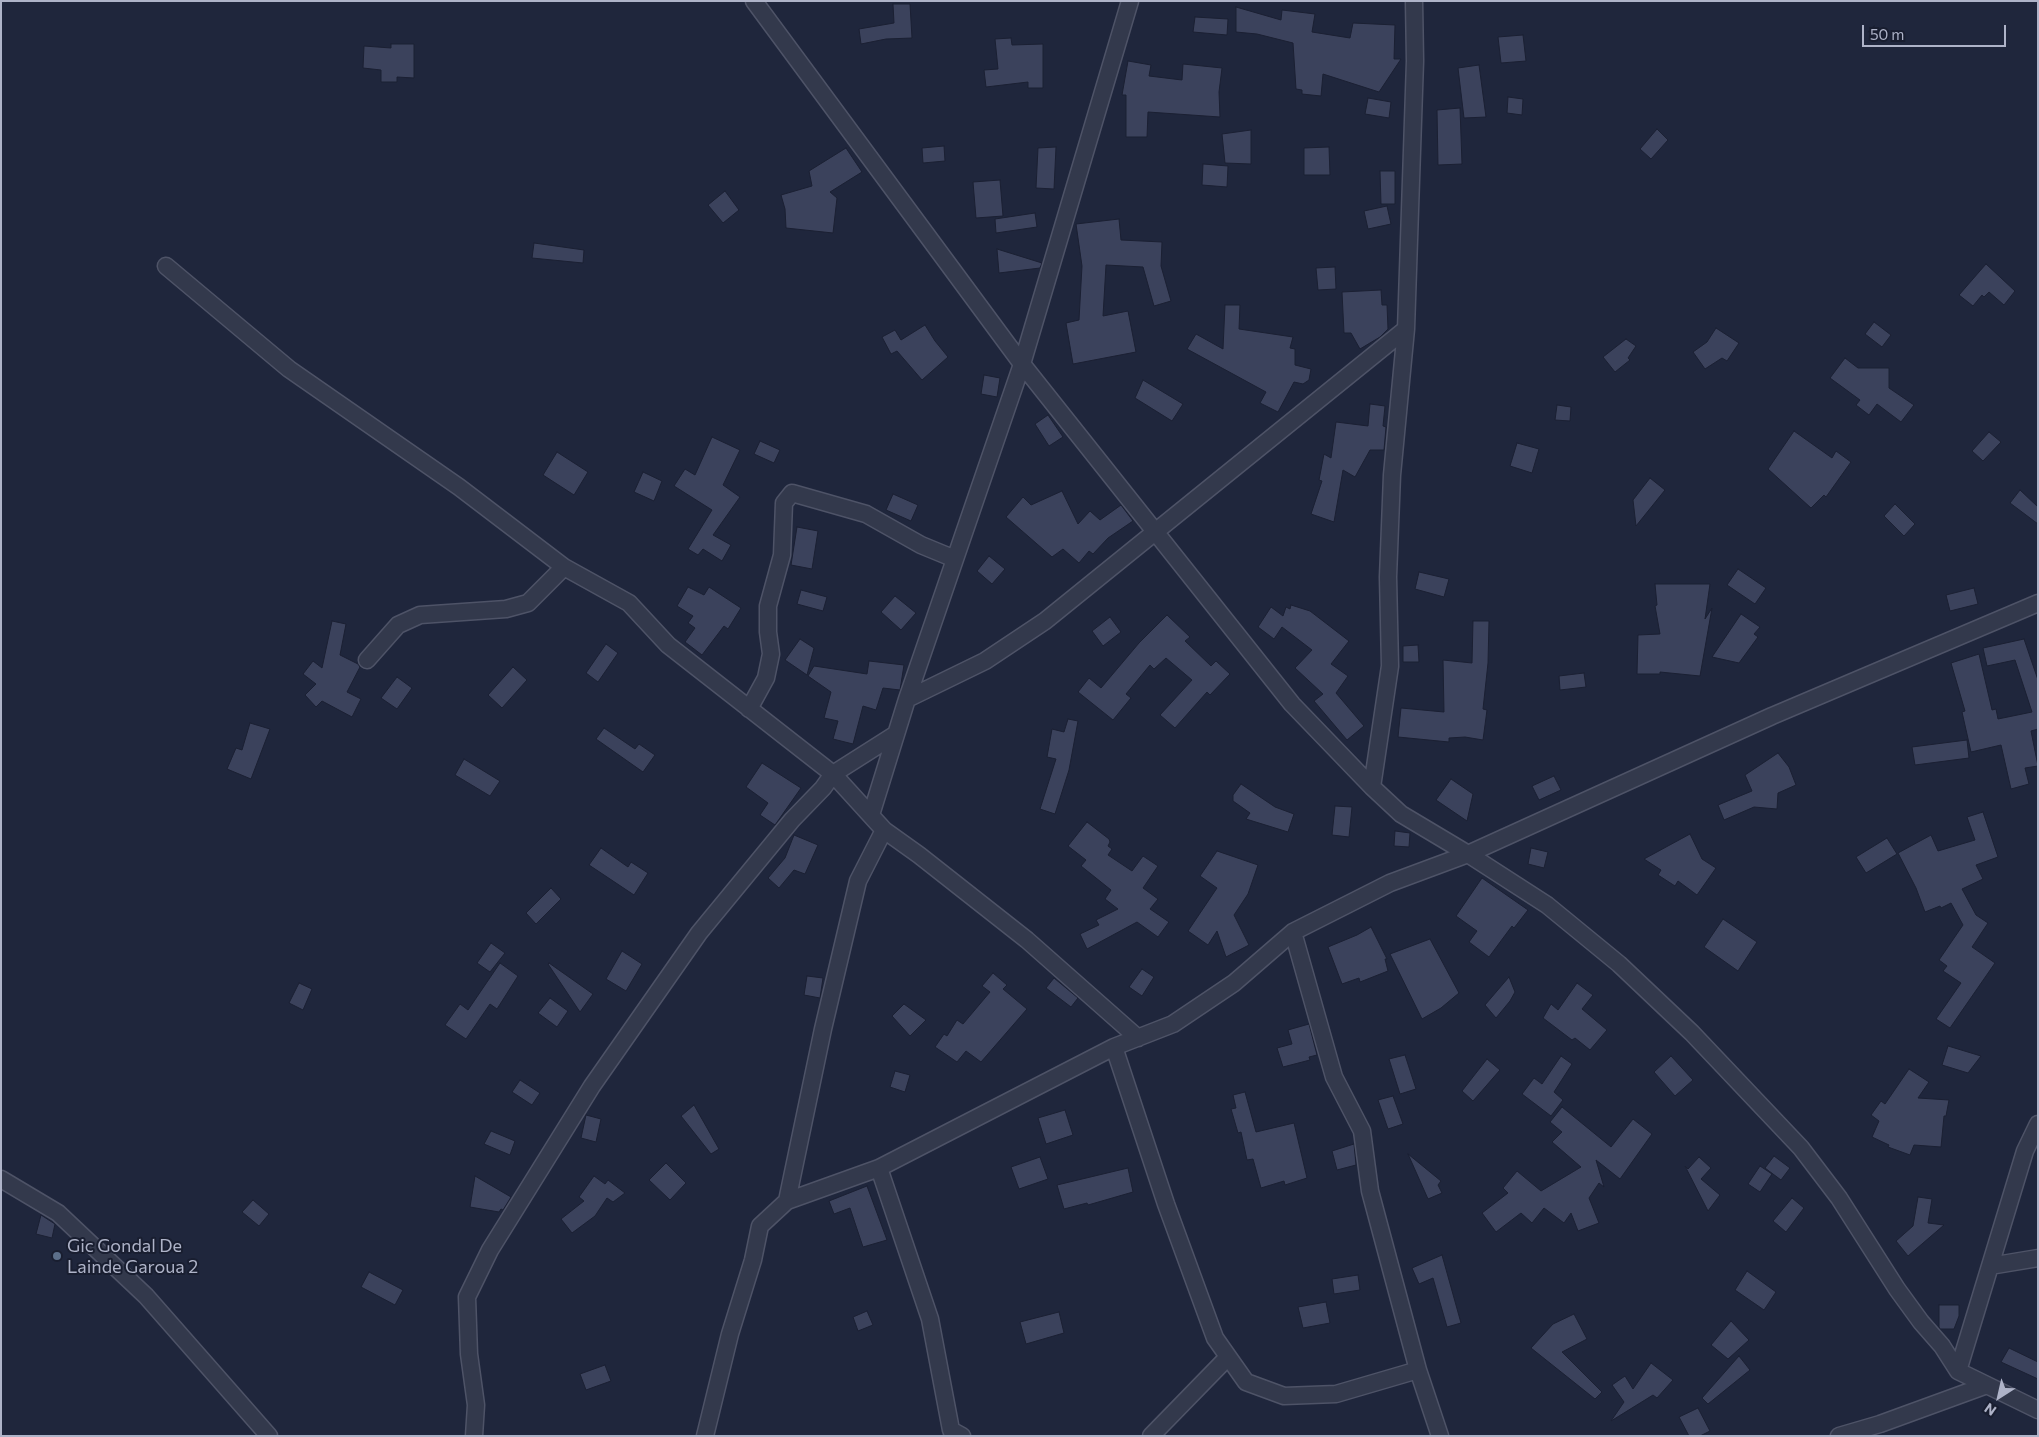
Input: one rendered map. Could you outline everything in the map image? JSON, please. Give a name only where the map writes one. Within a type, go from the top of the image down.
[{"type":"street","points":[[754,1],[1022,364],[1292,704],[1372,787],[1401,814],[1547,905],[1619,964],[1692,1033],[1806,1156],[1839,1198],[1898,1289],[1921,1322],[1942,1346],[1958,1371],[2038,1410]]},
{"type":"street","points":[[871,815],[907,698],[1022,364],[1130,1]]},
{"type":"street","points":[[1372,787],[1390,666],[1388,577],[1392,475],[1406,329],[1415,61],[1414,1]]},
{"type":"street","points":[[166,266],[289,369],[460,487],[564,567],[629,603],[668,645],[833,774],[884,830],[1028,940],[1138,1038]]},
{"type":"street","points":[[907,698],[985,661],[1045,620],[1406,329]]},
{"type":"street","points":[[749,709],[766,678],[771,654],[768,632],[768,606],[782,555],[784,503],[792,493],[866,514],[921,545],[955,559]]},
{"type":"street","points":[[367,660],[398,625],[420,615],[506,609],[528,603],[564,567]]},
{"type":"street","points":[[705,1436],[730,1334],[753,1260],[760,1226],[787,1201],[879,1168],[1114,1047],[1173,1024],[1234,983],[1293,932],[1390,883],[1468,854],[1772,716],[2038,603]]},
{"type":"street","points":[[474,1436],[476,1405],[469,1354],[467,1297],[490,1250],[592,1086],[699,933],[792,820],[823,788],[833,774],[896,734]]},
{"type":"street","points":[[787,1201],[823,1029],[858,881],[884,830]]},
{"type":"street","points":[[1293,932],[1334,1077],[1362,1131],[1370,1192],[1418,1370],[1440,1436]]},
{"type":"street","points":[[1114,1047],[1166,1204],[1215,1338],[1246,1382],[1284,1396],[1336,1394],[1418,1370]]},
{"type":"street","points":[[1958,1371],[2025,1151],[2038,1124]]},
{"type":"street","points":[[879,1168],[930,1319],[955,1434]]},
{"type":"street","points":[[1,1179],[58,1213],[146,1296],[269,1436]]},
{"type":"street","points":[[1990,1266],[2038,1258]]},
{"type":"street","points":[[1151,1436],[1228,1357]]},
{"type":"street","points":[[1839,1436],[1880,1424],[1987,1385]]},
{"type":"building","points":[[893,4],[910,4],[912,38],[886,39],[861,44],[859,29],[894,23]]},
{"type":"building","points":[[1236,7],[1281,20],[1282,10],[1315,14],[1312,32],[1350,38],[1353,23],[1395,25],[1394,59],[1401,59],[1379,92],[1323,74],[1321,96],[1302,94],[1302,90],[1296,89],[1293,43],[1257,34],[1236,32]]},
{"type":"building","points":[[1195,17],[1228,19],[1227,35],[1193,32]]},
{"type":"building","points":[[1523,35],[1526,61],[1501,63],[1498,37]]},
{"type":"building","points":[[1011,38],[1012,45],[1043,44],[1043,88],[1028,88],[1028,82],[986,87],[984,70],[998,69],[995,39]]},
{"type":"building","points":[[391,44],[414,44],[414,78],[397,77],[397,82],[381,82],[381,70],[363,68],[364,46],[391,48]]},
{"type":"building","points":[[1128,61],[1151,65],[1149,76],[1182,80],[1183,64],[1222,68],[1219,92],[1220,117],[1148,112],[1147,137],[1126,137],[1126,95],[1122,95]]},
{"type":"building","points":[[1479,65],[1486,117],[1464,118],[1458,68]]},
{"type":"building","points":[[1508,97],[1523,99],[1522,115],[1507,113]]},
{"type":"building","points":[[1368,98],[1391,102],[1389,118],[1365,114]]},
{"type":"building","points":[[1460,108],[1462,164],[1438,165],[1437,110]]},
{"type":"building","points":[[1657,129],[1668,140],[1651,159],[1640,149]]},
{"type":"building","points":[[1251,130],[1251,164],[1225,163],[1222,134]]},
{"type":"building","points":[[944,146],[945,161],[923,163],[922,148]]},
{"type":"building","points":[[1056,147],[1054,189],[1036,188],[1038,148]]},
{"type":"building","points":[[1329,147],[1330,175],[1304,175],[1304,148]]},
{"type":"building","points":[[846,148],[862,172],[830,192],[837,198],[833,233],[786,228],[785,209],[781,195],[812,186],[809,171]]},
{"type":"building","points":[[1203,164],[1228,166],[1227,187],[1202,185]]},
{"type":"building","points":[[1380,171],[1395,171],[1395,204],[1381,204]]},
{"type":"building","points":[[1000,180],[1003,216],[976,218],[973,182]]},
{"type":"building","points":[[725,191],[739,210],[723,223],[708,205]]},
{"type":"building","points":[[1387,206],[1391,224],[1368,229],[1364,211]]},
{"type":"building","points":[[1035,213],[1037,227],[996,233],[995,219]]},
{"type":"building","points":[[1119,219],[1121,240],[1162,242],[1161,266],[1171,301],[1154,306],[1143,267],[1106,265],[1103,316],[1128,311],[1136,352],[1073,364],[1066,323],[1079,320],[1082,266],[1076,224]]},
{"type":"building","points":[[534,243],[584,250],[583,263],[532,258]]},
{"type":"building","points":[[997,249],[1042,263],[1040,268],[999,273]]},
{"type":"building","points":[[1986,264],[2015,291],[2004,305],[1989,292],[1984,297],[1982,295],[1973,306],[1959,295]]},
{"type":"building","points":[[1335,267],[1336,289],[1318,290],[1316,268]]},
{"type":"building","points":[[1381,290],[1382,305],[1387,305],[1388,329],[1380,337],[1360,349],[1351,333],[1344,333],[1342,292]]},
{"type":"building","points":[[1225,305],[1240,305],[1239,329],[1293,337],[1290,348],[1295,349],[1295,365],[1311,369],[1309,380],[1303,384],[1294,382],[1278,412],[1260,403],[1266,392],[1187,349],[1196,334],[1223,349]]},
{"type":"building","points":[[1874,322],[1891,335],[1882,347],[1865,334]]},
{"type":"building","points":[[925,325],[948,357],[922,380],[897,351],[891,354],[882,337],[895,330],[901,340]]},
{"type":"building","points":[[1716,328],[1739,343],[1727,361],[1722,358],[1705,369],[1693,352],[1707,342]]},
{"type":"building","points":[[1626,339],[1636,346],[1628,358],[1630,360],[1615,372],[1603,357]]},
{"type":"building","points":[[1845,358],[1858,368],[1889,368],[1889,388],[1914,405],[1901,422],[1877,404],[1869,415],[1856,405],[1860,400],[1830,378]]},
{"type":"building","points":[[984,375],[1000,378],[997,397],[981,394]]},
{"type":"building","points":[[1143,380],[1183,404],[1172,421],[1135,398]]},
{"type":"building","points":[[1370,404],[1385,406],[1383,426],[1386,427],[1384,450],[1370,450],[1355,477],[1343,470],[1334,522],[1311,514],[1322,481],[1319,480],[1324,454],[1331,458],[1336,422],[1368,426]]},
{"type":"building","points":[[1557,405],[1571,407],[1570,421],[1555,420]]},
{"type":"building","points":[[1048,415],[1063,437],[1049,446],[1035,424]]},
{"type":"building","points":[[1794,431],[1832,458],[1836,451],[1851,462],[1826,497],[1824,495],[1811,508],[1768,469]]},
{"type":"building","points":[[1989,432],[2001,442],[1983,461],[1972,451]]},
{"type":"building","points":[[712,437],[740,450],[723,485],[740,497],[713,535],[731,545],[722,561],[703,549],[698,555],[688,549],[712,510],[674,486],[685,469],[695,475]]},
{"type":"building","points":[[760,441],[780,450],[774,463],[754,454]]},
{"type":"building","points":[[1517,443],[1539,449],[1532,473],[1510,466]]},
{"type":"building","points":[[557,452],[588,472],[574,495],[543,475]]},
{"type":"building","points":[[643,472],[662,481],[654,501],[634,492]]},
{"type":"building","points":[[1650,478],[1665,490],[1636,526],[1633,500]]},
{"type":"building","points":[[2020,490],[2038,507],[2038,524],[2010,503]]},
{"type":"building","points":[[1062,491],[1078,524],[1090,511],[1100,520],[1121,505],[1133,521],[1108,538],[1093,554],[1089,551],[1079,563],[1063,549],[1052,557],[1006,517],[1023,497],[1031,505]]},
{"type":"building","points":[[893,494],[918,505],[911,521],[886,510]]},
{"type":"building","points":[[1895,504],[1915,524],[1904,536],[1884,516]]},
{"type":"building","points":[[797,527],[818,531],[812,569],[791,565]]},
{"type":"building","points":[[989,556],[1005,569],[992,584],[977,571]]},
{"type":"building","points":[[1738,569],[1766,588],[1755,604],[1727,585]]},
{"type":"building","points":[[1419,572],[1449,579],[1444,597],[1415,589]]},
{"type":"building","points":[[1655,584],[1710,584],[1705,619],[1712,608],[1700,676],[1660,672],[1660,674],[1637,674],[1638,635],[1660,634],[1655,606],[1657,605]]},
{"type":"building","points":[[688,587],[704,595],[709,587],[741,608],[728,629],[724,626],[702,655],[685,642],[695,628],[688,623],[693,616],[677,606]]},
{"type":"building","points":[[1974,588],[1978,604],[1950,611],[1946,595]]},
{"type":"building","points":[[801,590],[827,597],[823,611],[797,604]]},
{"type":"building","points":[[895,596],[916,613],[901,630],[881,612]]},
{"type":"building","points":[[1291,605],[1310,611],[1349,641],[1331,664],[1348,676],[1336,693],[1364,726],[1347,740],[1314,701],[1323,694],[1295,668],[1312,650],[1282,627],[1274,639],[1258,627],[1271,607],[1283,616],[1286,607],[1290,609]]},
{"type":"building","points":[[1741,614],[1760,627],[1754,634],[1758,637],[1739,663],[1712,657]]},
{"type":"building","points":[[1167,615],[1190,637],[1185,641],[1211,666],[1216,661],[1230,674],[1210,695],[1207,692],[1175,728],[1160,715],[1192,680],[1166,658],[1154,669],[1150,665],[1126,694],[1131,698],[1113,720],[1078,692],[1089,678],[1101,688],[1139,643]]},
{"type":"building","points":[[1110,617],[1121,632],[1103,646],[1092,631]]},
{"type":"building","points":[[332,621],[346,624],[340,655],[358,664],[360,667],[347,692],[361,699],[352,717],[322,701],[316,707],[305,695],[316,684],[303,674],[313,661],[322,668]]},
{"type":"building","points":[[1473,621],[1489,621],[1488,663],[1483,709],[1487,710],[1483,740],[1465,737],[1449,738],[1449,742],[1398,737],[1401,708],[1444,712],[1443,660],[1472,663]]},
{"type":"building","points":[[800,639],[814,648],[807,675],[785,660]]},
{"type":"building","points":[[2024,639],[2038,680],[2038,729],[2031,731],[2038,766],[2025,768],[2029,784],[2011,789],[2001,745],[1971,752],[1962,712],[1965,711],[1951,663],[1979,654],[1992,710],[1996,709],[1998,719],[2032,712],[2015,660],[1987,666],[1983,648]]},
{"type":"building","points":[[606,644],[618,653],[598,682],[586,673]]},
{"type":"building","points":[[1418,645],[1419,662],[1403,662],[1403,646]]},
{"type":"building","points":[[869,661],[904,665],[900,690],[883,688],[876,710],[863,706],[853,744],[833,739],[838,721],[824,718],[831,692],[808,676],[814,666],[867,674]]},
{"type":"building","points":[[513,667],[527,680],[502,708],[488,695]]},
{"type":"building","points":[[1584,673],[1586,687],[1560,690],[1559,676]]},
{"type":"building","points":[[397,677],[412,688],[397,709],[381,698]]},
{"type":"building","points":[[1068,719],[1078,721],[1069,770],[1055,814],[1040,809],[1056,759],[1047,757],[1052,729],[1064,732]]},
{"type":"building","points":[[250,723],[270,729],[251,779],[227,769],[236,748],[242,750]]},
{"type":"building","points":[[604,728],[635,749],[639,744],[655,755],[643,772],[596,739]]},
{"type":"building","points":[[1967,740],[1969,758],[1915,765],[1912,747]]},
{"type":"building","points":[[1778,753],[1789,767],[1796,785],[1778,793],[1777,809],[1754,807],[1724,820],[1718,805],[1752,791],[1745,775]]},
{"type":"building","points":[[464,759],[500,781],[490,796],[455,775]]},
{"type":"building","points":[[762,763],[801,788],[775,825],[760,815],[768,803],[746,787]]},
{"type":"building","points":[[1554,776],[1561,790],[1539,800],[1532,786]]},
{"type":"building","points":[[1451,779],[1473,794],[1467,821],[1436,800]]},
{"type":"building","points":[[1241,784],[1275,807],[1294,814],[1288,832],[1246,819],[1250,813],[1233,801],[1233,795]]},
{"type":"building","points":[[1335,806],[1352,807],[1349,837],[1332,835]]},
{"type":"building","points":[[1983,812],[1998,857],[1976,865],[1983,879],[1962,889],[1976,915],[1988,923],[1972,947],[1995,963],[1950,1028],[1936,1019],[1961,983],[1943,971],[1947,966],[1939,960],[1963,925],[1951,903],[1925,912],[1916,888],[1898,853],[1931,835],[1938,851],[1975,840],[1967,817]]},
{"type":"building","points":[[1087,822],[1109,839],[1108,846],[1112,849],[1108,855],[1132,871],[1143,856],[1158,866],[1143,888],[1158,899],[1150,909],[1169,922],[1158,937],[1137,922],[1087,949],[1080,934],[1099,925],[1096,920],[1118,909],[1105,899],[1111,890],[1081,866],[1086,860],[1068,846]]},
{"type":"building","points":[[1395,831],[1410,833],[1409,847],[1394,846]]},
{"type":"building","points":[[1690,834],[1702,859],[1716,868],[1697,895],[1678,881],[1675,886],[1658,875],[1661,870],[1644,859]]},
{"type":"building","points":[[794,835],[818,845],[805,874],[794,870],[779,888],[768,878],[785,858]]},
{"type":"building","points":[[1887,838],[1897,854],[1866,873],[1856,857]]},
{"type":"building","points":[[601,848],[628,867],[631,862],[648,873],[634,895],[589,865]]},
{"type":"building","points":[[1531,848],[1548,852],[1544,868],[1528,864]]},
{"type":"building","points":[[1217,851],[1258,865],[1248,894],[1234,915],[1249,945],[1226,957],[1217,931],[1208,945],[1188,931],[1217,888],[1200,876]]},
{"type":"building","points":[[1482,878],[1528,910],[1514,928],[1512,926],[1489,957],[1469,942],[1477,931],[1456,916]]},
{"type":"building","points":[[551,888],[561,899],[536,924],[526,913]]},
{"type":"building","points":[[1723,919],[1757,942],[1738,971],[1704,947]]},
{"type":"building","points":[[1371,927],[1387,959],[1385,959],[1388,971],[1360,982],[1359,978],[1342,984],[1328,947]]},
{"type":"building","points":[[1430,939],[1459,993],[1441,1008],[1422,1019],[1390,954]]},
{"type":"building","points":[[491,943],[505,953],[490,972],[477,963]]},
{"type":"building","points":[[622,951],[642,964],[626,991],[606,979]]},
{"type":"building","points":[[500,963],[518,976],[497,1009],[490,1004],[466,1039],[445,1025],[460,1004],[468,1010]]},
{"type":"building","points":[[548,964],[593,994],[580,1012]]},
{"type":"building","points":[[1142,969],[1154,977],[1142,996],[1129,987]]},
{"type":"building","points":[[993,973],[1007,985],[1003,989],[1027,1009],[981,1062],[966,1051],[957,1062],[935,1047],[944,1034],[947,1036],[957,1020],[963,1024],[990,992],[982,986]]},
{"type":"building","points":[[807,976],[823,978],[820,998],[804,995]]},
{"type":"building","points":[[1509,977],[1515,992],[1496,1018],[1485,1005]]},
{"type":"building","points":[[1054,978],[1078,998],[1071,1007],[1046,988]]},
{"type":"building","points":[[299,983],[312,989],[303,1010],[289,1003]]},
{"type":"building","points":[[1577,983],[1593,995],[1582,1009],[1607,1030],[1590,1050],[1575,1038],[1572,1040],[1543,1018],[1551,1004],[1558,1010]]},
{"type":"building","points":[[550,998],[568,1011],[557,1027],[538,1013]]},
{"type":"building","points":[[904,1004],[926,1020],[910,1036],[892,1016]]},
{"type":"building","points":[[1309,1024],[1317,1055],[1309,1057],[1310,1060],[1283,1067],[1277,1048],[1292,1044],[1288,1030]]},
{"type":"building","points":[[1948,1046],[1981,1056],[1968,1073],[1942,1065]]},
{"type":"building","points":[[1405,1055],[1416,1089],[1400,1094],[1389,1059]]},
{"type":"building","points":[[1561,1056],[1572,1064],[1554,1092],[1563,1100],[1551,1116],[1522,1094],[1534,1078],[1542,1084]]},
{"type":"building","points":[[1671,1056],[1693,1080],[1675,1096],[1654,1072]]},
{"type":"building","points":[[1487,1059],[1500,1070],[1473,1101],[1462,1091]]},
{"type":"building","points":[[1909,1069],[1929,1082],[1918,1098],[1949,1100],[1946,1116],[1944,1116],[1941,1147],[1914,1145],[1910,1155],[1888,1147],[1889,1145],[1872,1137],[1879,1121],[1871,1115],[1881,1101],[1885,1104]]},
{"type":"building","points":[[895,1071],[910,1075],[905,1092],[890,1087]]},
{"type":"building","points":[[520,1080],[540,1093],[532,1105],[512,1092]]},
{"type":"building","points":[[1245,1092],[1256,1132],[1294,1123],[1307,1178],[1285,1185],[1284,1181],[1261,1188],[1253,1159],[1247,1160],[1241,1132],[1238,1133],[1231,1109],[1236,1108],[1233,1095]]},
{"type":"building","points":[[1393,1096],[1403,1124],[1388,1129],[1378,1100]]},
{"type":"building","points":[[694,1105],[719,1149],[711,1154],[681,1116]]},
{"type":"building","points":[[1562,1107],[1611,1147],[1633,1119],[1652,1134],[1620,1179],[1596,1160],[1604,1187],[1599,1183],[1589,1198],[1599,1223],[1578,1231],[1571,1213],[1564,1223],[1544,1208],[1532,1223],[1521,1213],[1496,1232],[1482,1213],[1508,1193],[1503,1188],[1517,1171],[1541,1191],[1581,1167],[1552,1142],[1562,1132],[1550,1122]]},
{"type":"building","points":[[1065,1110],[1073,1135],[1046,1144],[1038,1118]]},
{"type":"building","points":[[586,1115],[601,1119],[596,1142],[581,1138]]},
{"type":"building","points":[[491,1131],[515,1141],[510,1155],[484,1144]]},
{"type":"building","points":[[1354,1144],[1356,1165],[1337,1170],[1332,1151]]},
{"type":"building","points":[[1408,1154],[1441,1181],[1438,1185],[1442,1193],[1428,1199]]},
{"type":"building","points":[[1774,1156],[1790,1168],[1781,1180],[1765,1168]]},
{"type":"building","points":[[1040,1157],[1048,1179],[1019,1189],[1011,1167]]},
{"type":"building","points":[[1699,1157],[1711,1168],[1701,1179],[1720,1195],[1708,1211],[1685,1166],[1688,1169]]},
{"type":"building","points":[[666,1163],[686,1183],[670,1200],[649,1180]]},
{"type":"building","points":[[1760,1166],[1772,1174],[1760,1192],[1748,1184]]},
{"type":"building","points":[[1128,1168],[1133,1192],[1088,1205],[1087,1203],[1064,1209],[1057,1185]]},
{"type":"building","points":[[475,1176],[511,1197],[503,1210],[501,1209],[499,1212],[470,1207]]},
{"type":"building","points":[[594,1176],[605,1184],[608,1180],[625,1193],[613,1202],[607,1198],[595,1216],[572,1233],[561,1219],[584,1201],[579,1197]]},
{"type":"building","points":[[867,1186],[887,1240],[863,1247],[850,1208],[834,1214],[829,1201]]},
{"type":"building","points":[[1918,1197],[1932,1199],[1928,1223],[1944,1225],[1908,1256],[1896,1241],[1913,1226]]},
{"type":"building","points":[[1792,1198],[1804,1208],[1786,1232],[1773,1221]]},
{"type":"building","points":[[253,1200],[269,1214],[259,1226],[242,1212]]},
{"type":"building","points":[[41,1215],[55,1224],[52,1238],[36,1234]]},
{"type":"building","points":[[1442,1255],[1461,1323],[1447,1327],[1433,1278],[1419,1284],[1412,1268]]},
{"type":"building","points":[[1747,1271],[1776,1292],[1764,1310],[1735,1290]]},
{"type":"building","points":[[369,1272],[403,1290],[395,1305],[361,1287]]},
{"type":"building","points":[[1358,1275],[1360,1290],[1334,1294],[1332,1279]]},
{"type":"building","points":[[1326,1302],[1330,1323],[1303,1328],[1298,1307]]},
{"type":"building","points":[[1939,1305],[1959,1305],[1959,1316],[1954,1329],[1940,1329]]},
{"type":"building","points":[[867,1311],[873,1325],[858,1331],[853,1317]]},
{"type":"building","points":[[1059,1312],[1064,1333],[1026,1344],[1020,1322]]},
{"type":"building","points":[[1574,1314],[1587,1339],[1562,1352],[1602,1392],[1595,1399],[1531,1348],[1553,1324]]},
{"type":"building","points":[[1731,1321],[1749,1340],[1728,1359],[1711,1345]]},
{"type":"building","points":[[2009,1348],[2038,1362],[2038,1379],[2001,1362]]},
{"type":"building","points":[[1739,1356],[1750,1370],[1708,1404],[1702,1398]]},
{"type":"building","points":[[1651,1363],[1673,1380],[1657,1398],[1653,1395],[1611,1421],[1624,1402],[1612,1385],[1625,1376],[1633,1389]]},
{"type":"building","points":[[605,1365],[611,1381],[586,1390],[580,1374]]},
{"type":"building","points":[[1698,1408],[1710,1431],[1700,1436],[1689,1436],[1679,1417]]},
{"type":"place","name":"Gic Gondal De Lainde Garoua 2","points":[[57,1256]]}]
